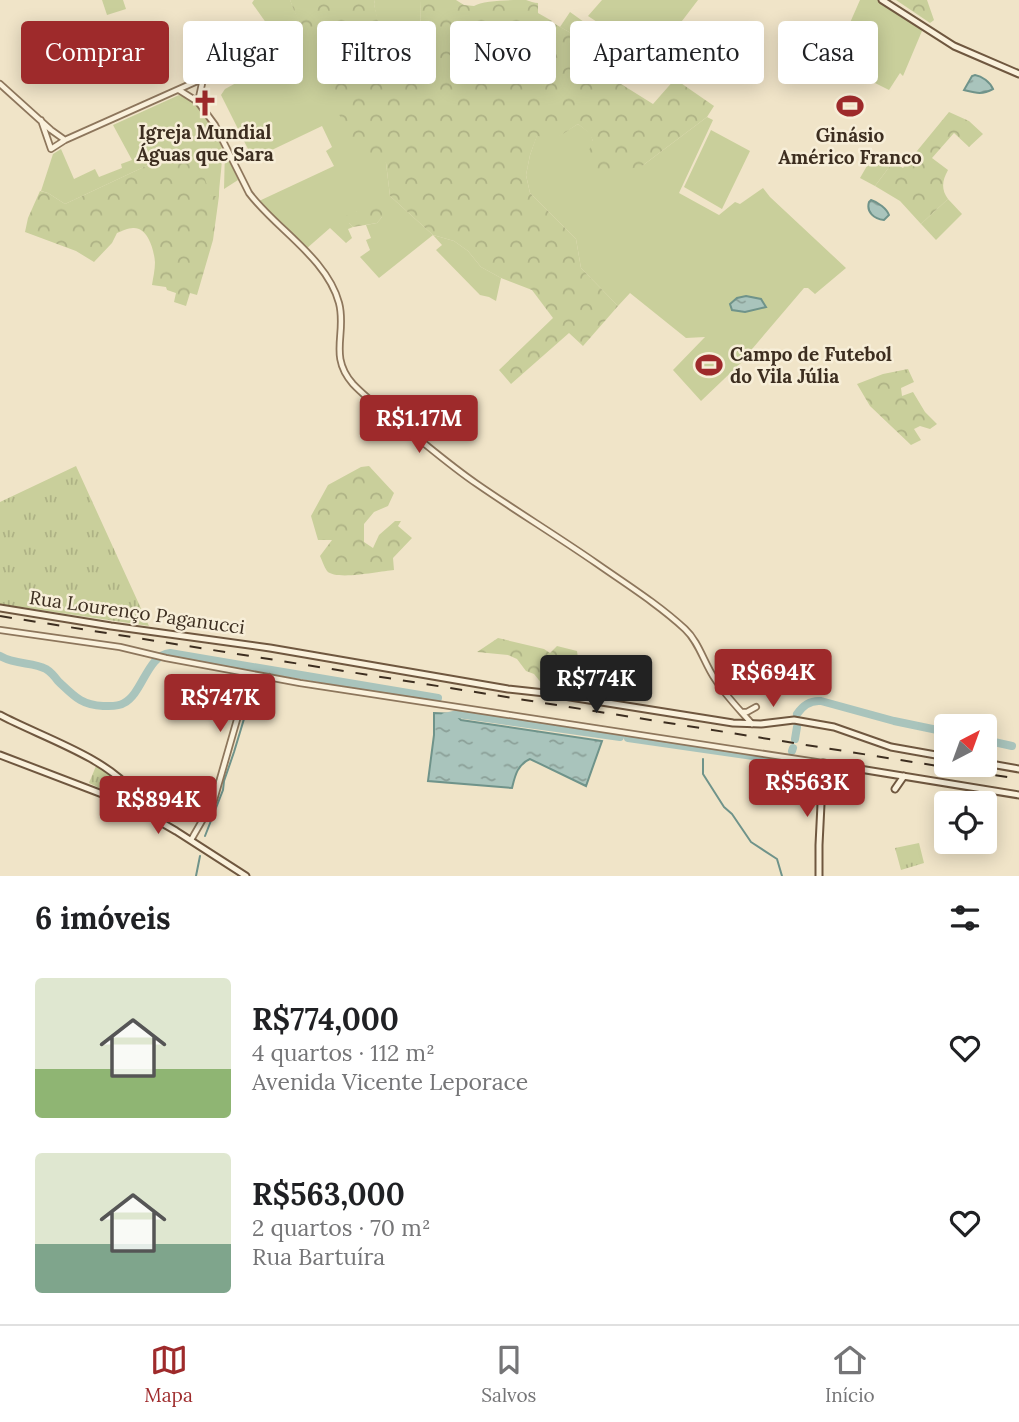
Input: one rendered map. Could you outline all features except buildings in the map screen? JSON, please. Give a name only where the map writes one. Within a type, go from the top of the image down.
[{"type":"main road","points":[[882,0],[954,46],[1019,74]]},
{"type":"main road","name":"Rua Lourenço Paganucci","points":[[0,608],[270,648],[508,689],[733,723],[798,721],[834,727],[891,747],[934,755]]},
{"type":"main road","points":[[0,715],[65,746],[116,775],[132,791],[133,802]]},
{"type":"main road","points":[[0,755],[133,802],[246,876]]},
{"type":"main road","points":[[819,876],[823,763],[1019,794]]},
{"type":"main road","points":[[998,765],[1019,769]]},
{"type":"main road","points":[[895,789],[904,776]]},
{"type":"street","points":[[41,120],[51,149],[204,78],[198,102]]},
{"type":"street","points":[[0,84],[65,141]]},
{"type":"street","points":[[179,90],[198,102],[215,125],[256,203],[318,266],[333,288],[341,315],[340,360],[352,383],[454,467],[655,604],[693,638],[714,678],[753,724]]},
{"type":"street","points":[[0,630],[120,647],[313,685],[823,763]]},
{"type":"street","points":[[191,840],[214,800],[238,716],[247,695],[253,687],[270,677]]},
{"type":"street","points":[[741,712],[756,707]]},
{"type":"green space","points":[[102,0],[123,0],[126,9],[107,15]]},
{"type":"green space","points":[[254,0],[290,0],[299,21],[265,21],[252,3]]},
{"type":"green space","points":[[290,0],[375,0],[378,21],[317,21],[317,66],[303,33],[303,21],[298,21]]},
{"type":"green space","points":[[375,0],[421,0],[420,21],[378,21]]},
{"type":"green space","points":[[421,0],[456,0],[464,5],[474,6],[507,0],[526,0],[538,3],[538,13],[552,21],[450,21],[450,84],[556,84],[556,25],[570,32],[570,84],[621,84],[653,104],[671,84],[682,84],[714,106],[707,117],[642,166],[607,175],[584,162],[593,141],[589,133],[578,124],[555,139],[537,136],[526,175],[530,193],[576,239],[581,268],[618,306],[583,346],[569,333],[511,384],[499,370],[553,318],[532,290],[481,267],[468,251],[454,241],[433,235],[390,196],[386,163],[358,156],[325,84],[436,84],[436,21],[420,21]]},
{"type":"green space","points":[[602,0],[698,0],[682,21],[596,21],[588,16]]},
{"type":"green space","points":[[860,0],[878,0],[921,29],[903,76],[900,73],[889,90],[877,84],[878,21],[851,21]]},
{"type":"green space","points":[[896,0],[927,0],[934,20],[930,23]]},
{"type":"green space","points":[[570,12],[583,21],[570,21],[570,32],[560,27]]},
{"type":"green space","points":[[303,30],[317,63],[317,84],[330,84],[386,163],[390,196],[433,235],[379,278],[360,257],[370,250],[366,240],[371,238],[366,225],[377,223],[382,217],[381,210],[357,211],[349,223],[353,227],[348,229],[352,238],[346,243],[330,228],[306,249],[259,201],[334,166],[326,151],[332,147],[322,126],[253,159],[221,95],[234,84],[303,84]]},
{"type":"green space","points":[[179,95],[199,108],[216,130],[222,156],[219,196],[211,196],[163,158],[65,204],[41,191],[53,154],[61,149],[74,179],[95,169],[99,177],[122,168],[121,164],[132,160],[113,125]]},
{"type":"green space","points":[[949,112],[969,121],[983,134],[969,147],[954,133],[932,158],[948,170],[943,185],[948,199],[921,224],[900,201],[875,186],[893,162],[903,168]]},
{"type":"green space","points":[[707,117],[713,120],[679,193],[719,215],[735,202],[740,204],[763,188],[846,268],[815,294],[804,288],[745,359],[701,401],[673,370],[705,337],[686,338],[630,293],[618,306],[581,268],[576,239],[530,193],[526,175],[537,135],[555,138],[578,124],[590,133],[593,141],[642,166]]},
{"type":"green space","points":[[711,130],[750,151],[722,209],[684,187]]},
{"type":"green space","points":[[225,150],[238,180],[224,189]]},
{"type":"green space","points":[[875,152],[893,162],[875,186],[860,178]]},
{"type":"green space","points":[[163,158],[198,160],[211,196],[219,196],[213,240],[197,295],[190,293],[186,306],[174,302],[176,293],[166,287],[152,285],[155,265],[153,251],[143,231],[129,228],[117,233],[112,243],[94,262],[76,251],[25,232],[40,191],[65,204]]},
{"type":"green space","points":[[948,199],[962,214],[936,240],[921,224]]},
{"type":"green space","points":[[364,201],[380,207],[382,217],[377,223],[353,227],[346,216],[357,211],[357,207]]},
{"type":"green space","points":[[433,235],[454,241],[468,251],[481,267],[501,278],[496,301],[480,295],[436,250],[442,245]]},
{"type":"green space","points":[[908,369],[914,382],[901,388],[902,396],[913,392],[925,412],[937,424],[930,429],[920,426],[914,429],[921,440],[911,445],[870,406],[857,384],[883,374]]},
{"type":"green space","points":[[76,466],[149,626],[0,604],[0,502]]},
{"type":"green space","points":[[369,466],[394,493],[388,506],[374,512],[364,524],[364,542],[373,548],[379,535],[395,521],[401,521],[398,526],[412,538],[393,558],[394,570],[332,574],[327,571],[320,556],[332,540],[318,540],[311,516],[328,485],[361,467]]},
{"type":"green space","points":[[498,638],[544,649],[550,653],[557,646],[577,651],[579,665],[598,673],[596,685],[586,694],[568,670],[554,667],[551,685],[543,685],[534,674],[526,671],[517,659],[508,655],[477,652]]},
{"type":"green space","points":[[96,766],[116,777],[131,794],[115,793],[89,783]]},
{"type":"green space","points":[[919,843],[924,863],[901,870],[895,848]]},
{"type":"water","points":[[975,75],[986,80],[993,89],[979,93],[964,90]]},
{"type":"water","points":[[871,200],[888,213],[884,220],[874,217],[870,212],[868,206]]},
{"type":"water","points":[[746,296],[761,299],[766,307],[745,312],[732,310],[730,304],[737,298]]},
{"type":"water","points":[[434,713],[455,714],[461,720],[602,741],[586,786],[530,759],[519,768],[512,788],[428,781]]},
{"type":"waterway","points":[[0,656],[46,669],[78,699],[103,706],[124,703],[136,691],[156,660],[170,653],[438,698]]},
{"type":"waterway","points":[[205,836],[223,790],[247,709],[270,685]]},
{"type":"waterway","points":[[797,714],[807,704],[821,701],[934,729]]},
{"type":"waterway","points":[[445,717],[458,714],[620,737]]},
{"type":"waterway","points":[[795,739],[797,727]]},
{"type":"waterway","points":[[628,738],[753,756],[773,763],[790,762]]},
{"type":"waterway","points":[[998,743],[1012,746]]},
{"type":"waterway","points":[[703,759],[703,774],[724,807],[751,842],[777,859],[782,876]]},
{"type":"waterway","points":[[196,876],[200,856]]},
{"type":"railway","points":[[0,616],[1019,779]]},
{"type":"place","name":"Igreja Mundial Águas que Sara","points":[[205,103]]},
{"type":"place","name":"Ginásio Américo Franco","points":[[850,106]]},
{"type":"place","name":"Campo de Futebol do Vila Júlia","points":[[709,365]]}]
